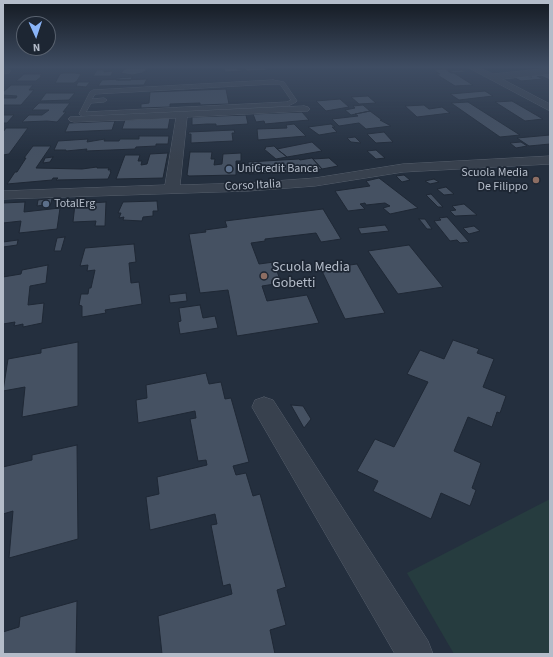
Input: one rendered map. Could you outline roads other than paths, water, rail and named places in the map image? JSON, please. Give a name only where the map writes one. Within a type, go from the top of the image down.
[{"type":"street","points":[[532,99],[550,108]]},
{"type":"street","points":[[74,119],[182,112],[304,109]]},
{"type":"street","points":[[172,190],[182,112]]},
{"type":"street","name":"Corso Italia","points":[[3,195],[172,190],[315,182],[403,168],[550,160]]},
{"type":"street","points":[[264,407],[415,654]]},
{"type":"lane","points":[[104,100],[88,101],[82,114],[182,112],[288,104],[294,101],[292,99]]},
{"type":"place","name":"UniCredit Banca","points":[[229,169]]},
{"type":"place","name":"Scuola Media De Filippo","points":[[536,180]]},
{"type":"place","name":"TotalErg","points":[[46,204]]},
{"type":"place","name":"Scuola Media Gobetti","points":[[264,276]]}]
